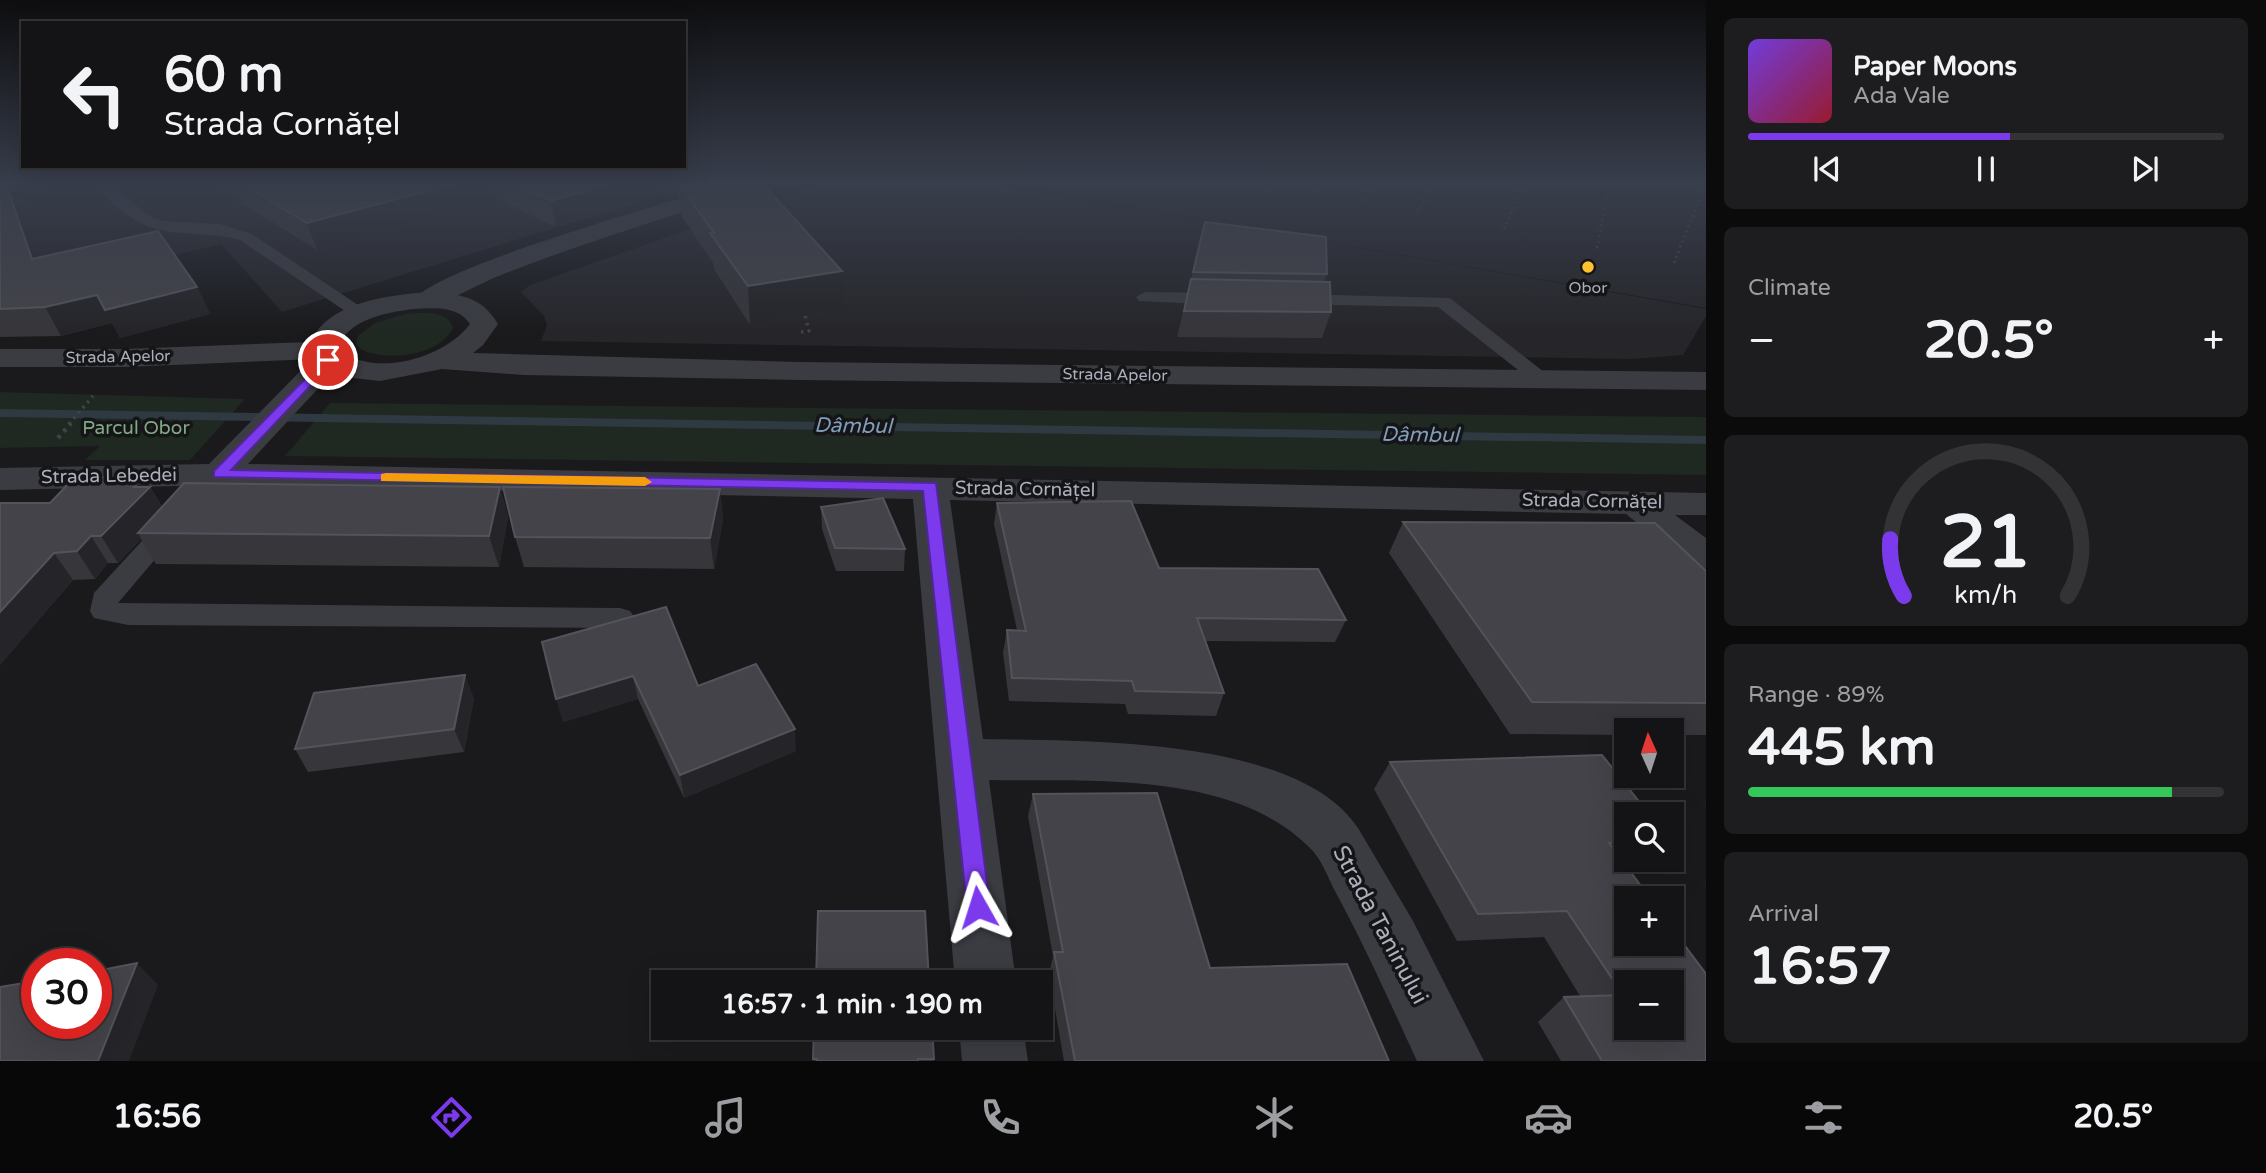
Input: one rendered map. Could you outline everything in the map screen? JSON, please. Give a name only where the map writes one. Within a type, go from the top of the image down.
[{"type":"street","points":[[427,300],[457,283],[518,259],[596,234]]},
{"type":"street","points":[[328,346],[353,369],[389,371],[441,359],[464,349],[480,325],[487,288],[518,259]]},
{"type":"street","points":[[225,467],[299,390],[328,346],[361,313],[382,306],[427,300],[459,303],[524,366]]},
{"type":"street","name":"Strada Apelor","points":[[0,358],[237,354],[328,346]]},
{"type":"street","name":"Strada Apelor","points":[[441,359],[524,366],[1706,381]]},
{"type":"street","name":"Strada Lebedei","points":[[0,479],[225,467]]},
{"type":"street","name":"Strada Cornățel","points":[[225,467],[1706,504]]},
{"type":"street","points":[[930,486],[985,970]]},
{"type":"street","points":[[1636,503],[1706,558]]},
{"type":"street","name":"Strada Taninului","points":[[963,759],[1153,765],[1219,775],[1282,796],[1330,832],[1370,898],[1451,1061]]},
{"type":"street","points":[[993,1040],[995,1061]]},
{"type":"lane","points":[[235,234],[246,237],[361,313]]},
{"type":"lane","points":[[1145,297],[1240,299]]},
{"type":"lane","points":[[1281,299],[1443,302],[1543,380]]},
{"type":"lane","points":[[225,467],[104,600],[104,611],[128,615],[620,618]]},
{"type":"path","points":[[1597,247],[1600,234]]},
{"type":"path","points":[[1674,262],[1685,234]]},
{"type":"path","points":[[60,436],[100,387]]},
{"type":"shaded area","points":[[28,234],[536,234],[282,312],[221,244],[47,286]]},
{"type":"shaded area","points":[[678,234],[1277,234],[1706,309],[1706,316],[1683,355],[1632,359],[541,341],[547,325],[544,316],[521,292],[530,285]]},
{"type":"shaded area","points":[[1278,234],[1706,234],[1706,308]]},
{"type":"green space","points":[[405,314],[440,315],[450,322],[453,328],[446,338],[436,345],[411,354],[383,355],[360,349],[356,343],[358,336],[375,323]]},
{"type":"green space","name":"Parcul Obor","points":[[0,392],[245,399],[190,460],[85,460],[100,446],[0,448]]},
{"type":"green space","points":[[330,403],[1706,417],[1706,475],[285,456]]},
{"type":"building","points":[[0,234],[23,234],[32,259],[147,234],[160,234],[197,287],[105,310],[97,295],[45,307],[0,309]]},
{"type":"building","points":[[710,234],[808,234],[842,271],[748,286]]},
{"type":"building","points":[[1202,234],[1298,234],[1326,237],[1327,274],[1193,272]]},
{"type":"building","points":[[1191,279],[1330,282],[1331,312],[1184,311]]},
{"type":"building","points":[[144,476],[134,487],[150,487],[101,536],[91,536],[77,551],[54,553],[0,612],[0,503],[50,503],[74,478]]},
{"type":"building","points":[[184,483],[500,487],[489,536],[138,533]]},
{"type":"building","points":[[503,487],[720,489],[710,538],[515,537]]},
{"type":"building","points":[[883,498],[905,549],[835,548],[821,507]]},
{"type":"building","points":[[1131,501],[1159,568],[1318,569],[1346,620],[1197,618],[1224,693],[1135,691],[1132,681],[1012,678],[1007,630],[1026,631],[997,503]]},
{"type":"building","points":[[1403,522],[1655,523],[1706,571],[1706,703],[1532,702]]},
{"type":"building","points":[[666,607],[698,686],[756,664],[795,729],[680,775],[633,676],[556,699],[542,642]]},
{"type":"building","points":[[465,675],[454,729],[295,749],[314,693]]},
{"type":"building","points":[[1602,755],[1614,770],[1614,788],[1628,788],[1639,802],[1614,802],[1614,843],[1609,843],[1614,850],[1614,872],[1631,872],[1641,886],[1614,886],[1614,956],[1684,956],[1684,944],[1706,974],[1706,1061],[1602,1061],[1564,997],[1614,995],[1614,1040],[1684,1040],[1684,970],[1614,970],[1614,982],[1567,911],[1478,914],[1390,762]]},
{"type":"building","points":[[1157,793],[1210,968],[1347,964],[1389,1061],[1075,1061],[1054,952],[1063,952],[1033,794]]},
{"type":"building","points":[[818,911],[925,911],[928,970],[816,970]]},
{"type":"building","points":[[137,963],[112,1026],[112,968]]},
{"type":"building","points":[[21,984],[21,1039],[107,1039],[98,1061],[0,1061],[0,987]]},
{"type":"building","points":[[814,1040],[933,1040],[934,1059],[813,1059]]},
{"type":"waterway","name":"Dâmbul","points":[[0,413],[1706,440]]},
{"type":"slow traffic","points":[[386,477],[645,482]]},
{"type":"place","name":"Obor","points":[[1588,267]]},
{"type":"route","points":[[328,360],[219,474],[930,486],[978,907]]}]
